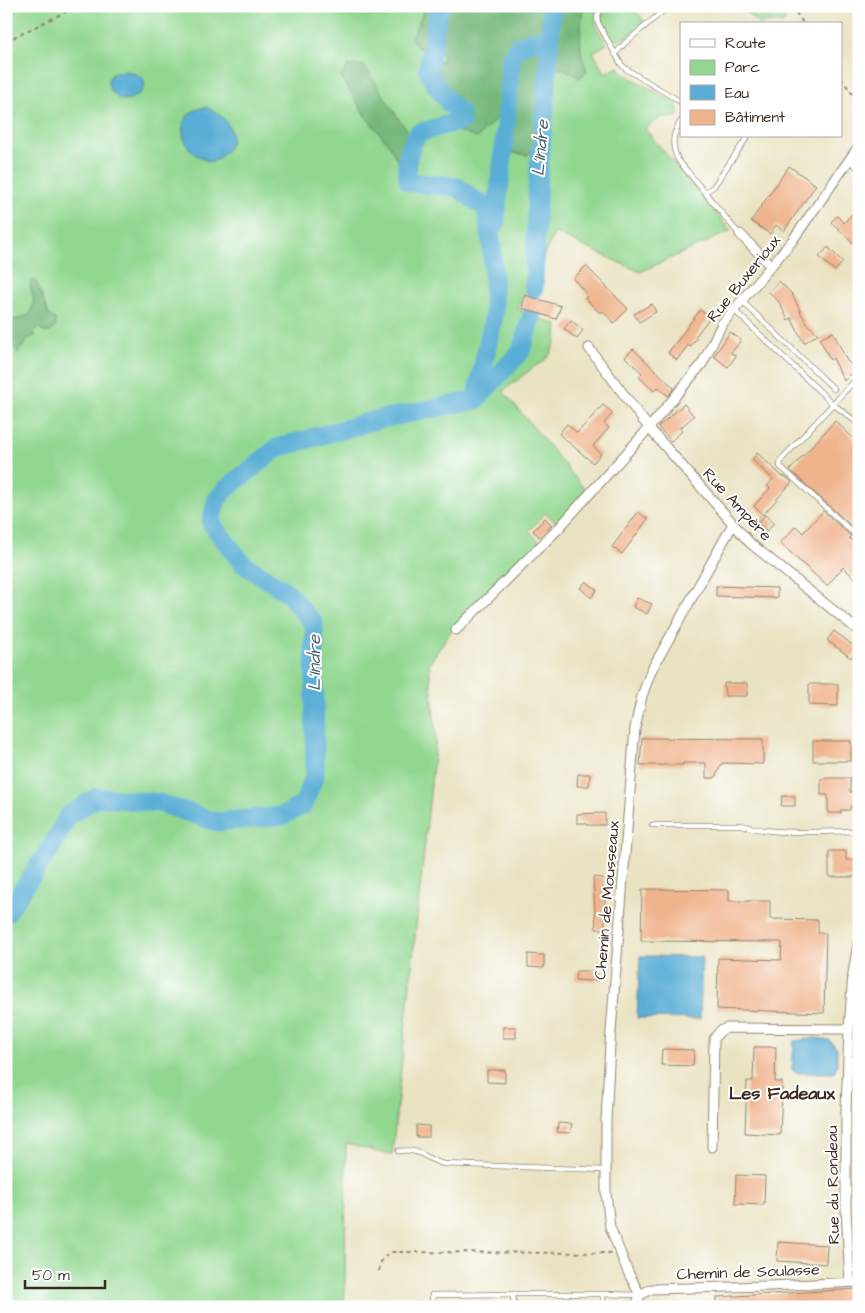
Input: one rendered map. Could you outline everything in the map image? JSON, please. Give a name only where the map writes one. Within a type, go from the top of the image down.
[{"type":"street","name":"Rue Buxerioux","points":[[649,428],[702,364],[722,324],[792,241],[859,146]]},
{"type":"street","points":[[740,234],[771,266]]},
{"type":"street","name":"Rue Ampère","points":[[589,348],[649,428],[750,542],[859,631]]},
{"type":"street","points":[[456,630],[558,529],[649,428]]},
{"type":"street","name":"Chemin de Mousseaux","points":[[640,1295],[610,1227],[606,1192],[606,1121],[610,1044],[635,728],[642,696],[652,671],[733,524]]},
{"type":"street","name":"Rue du Rondeau","points":[[854,1282],[846,1209],[849,1030],[859,938]]},
{"type":"street","points":[[712,1147],[714,1039],[720,1031],[727,1028],[849,1030]]},
{"type":"street","name":"Chemin de Soulasse","points":[[640,1295],[651,1289],[854,1282]]},
{"type":"street","points":[[636,1307],[640,1295]]},
{"type":"lane","points":[[602,6],[597,17],[598,23],[621,64],[626,69],[680,101]]},
{"type":"lane","points":[[615,54],[625,43],[669,6]]},
{"type":"lane","points":[[680,122],[673,136],[673,149],[678,160],[740,234]]},
{"type":"lane","points":[[705,193],[714,186],[747,138]]},
{"type":"lane","points":[[849,160],[859,169]]},
{"type":"lane","points":[[742,301],[834,389]]},
{"type":"lane","points":[[734,310],[833,404],[859,424]]},
{"type":"lane","points":[[859,376],[781,460],[780,466],[859,538]]},
{"type":"lane","points":[[652,825],[742,825],[754,829],[777,831],[859,831]]},
{"type":"lane","points":[[398,1151],[413,1150],[437,1163],[444,1164],[606,1170]]},
{"type":"lane","points":[[513,1294],[514,1307]]},
{"type":"lane","points":[[603,1294],[603,1307]]},
{"type":"lane","points":[[433,1307],[432,1295],[640,1295]]},
{"type":"path","points":[[6,41],[78,6]]},
{"type":"path","points":[[409,6],[417,11]]},
{"type":"path","points":[[791,6],[803,22]]},
{"type":"path","points":[[842,79],[859,103]]},
{"type":"path","points":[[379,1272],[379,1264],[383,1258],[391,1252],[398,1251],[620,1253]]},
{"type":"green space","points":[[6,6],[600,6],[596,22],[598,30],[607,44],[593,52],[605,73],[618,66],[623,73],[672,101],[678,108],[679,116],[661,117],[645,129],[731,231],[640,272],[555,233],[524,293],[518,309],[557,325],[556,340],[551,353],[543,362],[503,391],[587,492],[557,523],[545,513],[529,531],[540,542],[454,626],[429,664],[436,737],[392,1155],[346,1144],[345,1293],[343,1307],[6,1307]]},
{"type":"green space","points":[[426,6],[546,6],[544,78],[537,105],[538,120],[535,145],[528,155],[514,153],[506,144],[512,125],[511,105],[503,108],[496,119],[477,138],[464,133],[443,129],[430,133],[417,148],[416,172],[400,166],[390,146],[367,118],[341,77],[347,66],[364,65],[400,121],[410,133],[421,123],[434,123],[449,116],[457,96],[441,90],[426,81],[420,73],[442,61],[443,53],[418,48],[411,38]]},
{"type":"green space","points":[[560,6],[583,6],[581,47],[587,70],[580,78],[564,69],[554,67]]},
{"type":"green space","points":[[608,6],[632,6],[645,22],[624,38],[609,38],[601,21],[603,11]]},
{"type":"green space","points":[[729,6],[776,6],[786,21],[756,22],[744,10]]},
{"type":"green space","points":[[32,280],[36,281],[49,315],[55,319],[56,326],[50,332],[43,332],[39,327],[34,332],[36,336],[27,339],[24,347],[22,346],[18,353],[16,349],[11,347],[8,351],[6,349],[6,320],[11,321],[30,315],[34,300],[30,285]]},
{"type":"water","points":[[125,71],[137,74],[143,79],[145,85],[138,95],[125,100],[119,99],[112,92],[108,80],[113,73]]},
{"type":"water","points":[[206,107],[223,118],[231,133],[231,141],[228,148],[222,156],[212,162],[192,152],[183,134],[183,125],[187,117],[194,111]]},
{"type":"water","points":[[640,956],[702,957],[700,1019],[637,1018]]},
{"type":"water","points":[[815,1038],[829,1040],[837,1048],[837,1065],[834,1073],[799,1073],[792,1070],[794,1041]]},
{"type":"building","points":[[789,166],[816,185],[784,231],[776,225],[770,234],[751,221]]},
{"type":"building","points":[[859,206],[859,248],[831,222],[837,216],[844,223]]},
{"type":"building","points":[[828,247],[843,262],[835,271],[819,257]]},
{"type":"building","points":[[586,266],[628,309],[614,323],[603,311],[600,313],[585,298],[588,295],[573,279]]},
{"type":"building","points":[[779,281],[792,294],[806,323],[818,334],[804,343],[791,318],[788,320],[779,302],[769,292]]},
{"type":"building","points":[[525,295],[561,306],[556,319],[522,308]]},
{"type":"building","points":[[652,304],[656,312],[639,322],[634,314]]},
{"type":"building","points":[[700,310],[710,317],[695,337],[697,338],[690,347],[688,345],[677,360],[668,353]]},
{"type":"building","points":[[571,320],[583,330],[577,339],[564,329]]},
{"type":"building","points":[[730,332],[741,340],[731,353],[736,356],[728,367],[714,356]]},
{"type":"building","points":[[833,332],[847,361],[856,369],[844,381],[833,358],[830,360],[820,339]]},
{"type":"building","points":[[633,349],[674,388],[668,396],[658,387],[654,391],[639,377],[642,373],[625,357]]},
{"type":"building","points":[[684,404],[694,416],[680,428],[682,431],[671,441],[658,427]]},
{"type":"building","points":[[603,405],[613,413],[604,423],[609,428],[593,446],[601,454],[593,463],[559,434],[567,424],[577,433]]},
{"type":"building","points":[[835,421],[859,443],[859,527],[856,530],[790,470]]},
{"type":"building","points":[[757,453],[783,477],[792,482],[763,515],[754,506],[770,488],[767,486],[773,479],[752,460]]},
{"type":"building","points":[[823,511],[851,536],[849,538],[859,547],[859,582],[843,567],[827,586],[780,543],[796,526],[803,533]]},
{"type":"building","points":[[638,512],[648,519],[622,554],[612,547]]},
{"type":"building","points":[[765,515],[774,523],[767,531],[758,523]]},
{"type":"building","points":[[545,518],[552,525],[540,537],[533,531]]},
{"type":"building","points":[[586,581],[597,590],[591,598],[580,588]]},
{"type":"building","points":[[716,586],[777,588],[777,598],[716,596]]},
{"type":"building","points":[[637,598],[652,604],[647,614],[633,607]]},
{"type":"building","points":[[834,631],[858,649],[851,658],[827,640]]},
{"type":"building","points":[[724,683],[747,683],[747,696],[725,696]]},
{"type":"building","points":[[809,684],[838,684],[838,706],[809,705]]},
{"type":"building","points":[[642,738],[763,739],[763,764],[722,763],[715,778],[706,778],[706,763],[640,765]]},
{"type":"building","points":[[813,741],[851,741],[851,761],[813,761]]},
{"type":"building","points":[[578,774],[590,774],[589,786],[577,786]]},
{"type":"building","points":[[850,778],[850,792],[857,792],[857,806],[850,806],[850,810],[841,810],[841,813],[828,813],[828,795],[821,795],[821,779]]},
{"type":"building","points":[[782,796],[795,796],[795,806],[781,806]]},
{"type":"building","points":[[605,813],[605,825],[577,823],[577,814]]},
{"type":"building","points":[[829,851],[846,851],[846,860],[855,860],[856,877],[829,877]]},
{"type":"building","points":[[593,877],[603,878],[602,888],[605,888],[605,929],[596,929]]},
{"type":"building","points":[[642,889],[729,890],[729,901],[770,901],[770,919],[818,920],[818,933],[826,933],[824,1013],[717,1009],[718,958],[781,960],[782,942],[641,941]]},
{"type":"building","points":[[528,954],[544,955],[544,968],[528,967]]},
{"type":"building","points":[[576,971],[597,971],[596,981],[575,980]]},
{"type":"building","points":[[503,1027],[516,1027],[516,1038],[503,1038]]},
{"type":"building","points":[[754,1047],[776,1047],[775,1082],[782,1082],[780,1135],[745,1133],[747,1081],[753,1081]]},
{"type":"building","points":[[662,1049],[694,1050],[693,1066],[661,1065]]},
{"type":"building","points":[[487,1070],[505,1070],[505,1083],[487,1082]]},
{"type":"building","points":[[558,1123],[572,1124],[570,1133],[557,1132]]},
{"type":"building","points":[[416,1125],[429,1126],[429,1137],[416,1137]]},
{"type":"building","points":[[736,1175],[765,1176],[764,1205],[735,1204]]},
{"type":"building","points":[[778,1242],[827,1245],[826,1264],[777,1261]]},
{"type":"building","points":[[859,1289],[859,1307],[717,1307],[717,1297]]},
{"type":"waterway","points":[[441,6],[428,69],[432,80],[451,105],[459,111],[461,122],[418,133],[408,156],[407,169],[409,182],[457,187],[486,208],[492,247],[494,315],[476,398]]},
{"type":"waterway","name":"L'Indre","points":[[534,289],[537,189],[552,6]]},
{"type":"waterway","points":[[495,225],[504,147],[511,58],[517,47],[533,41],[549,39]]},
{"type":"waterway","name":"L'Indre","points":[[6,914],[50,849],[69,815],[97,797],[159,803],[217,822],[282,816],[303,805],[315,775],[314,624],[287,592],[243,564],[211,523],[216,501],[226,489],[277,448],[376,420],[476,400],[521,351],[532,315]]},
{"type":"district","name":"Les Fadeaux","points":[[782,1093]]}]
